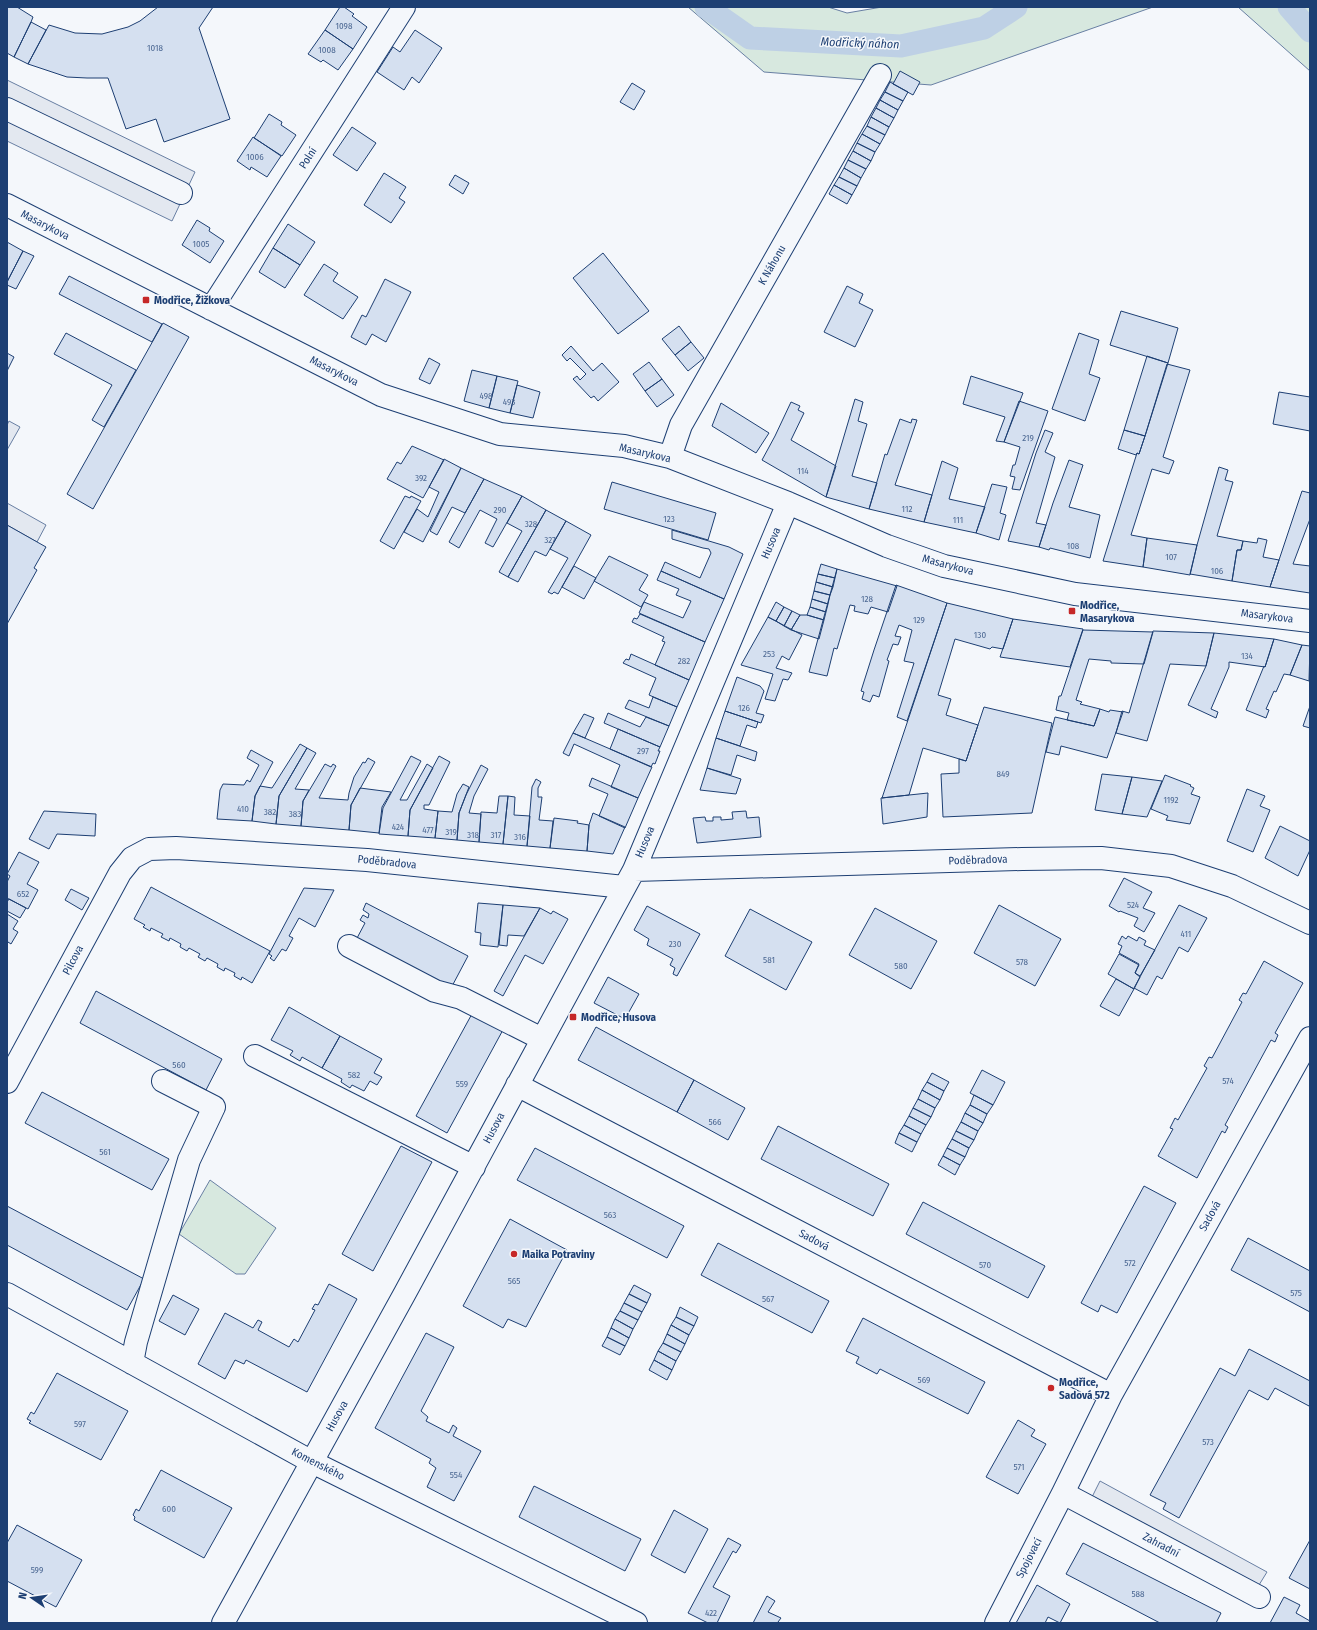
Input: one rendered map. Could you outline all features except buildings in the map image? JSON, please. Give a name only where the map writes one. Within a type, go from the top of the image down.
[{"type":"street","name":"Polní","points":[[211,309],[404,7]]},
{"type":"street","name":"K Náhonu","points":[[670,457],[681,425],[880,75]]},
{"type":"street","points":[[7,109],[181,193]]},
{"type":"street","name":"Masarykova","points":[[7,206],[381,395],[500,434],[624,446],[670,457],[788,503],[887,546],[944,566],[1075,594],[1310,621]]},
{"type":"street","name":"Husova","points":[[223,1623],[474,1167],[629,878],[788,503]]},
{"type":"street","name":"Poděbradova","points":[[149,849],[176,848],[629,878],[1022,859],[1101,858],[1171,866],[1232,886],[1310,923]]},
{"type":"street","name":"Pilcova","points":[[7,1082],[120,873],[132,858],[149,849]]},
{"type":"street","points":[[349,946],[435,991],[461,998],[542,1039]]},
{"type":"street","name":"Sadová","points":[[1063,1493],[1111,1395],[1310,1038]]},
{"type":"street","points":[[255,1056],[474,1167]]},
{"type":"street","points":[[132,1362],[136,1342],[190,1160],[214,1106],[163,1081]]},
{"type":"street","name":"Sadová","points":[[517,1085],[1111,1395]]},
{"type":"street","name":"Komenského","points":[[7,1294],[312,1462],[636,1623]]},
{"type":"street","name":"Zahradní","points":[[1063,1493],[1259,1597]]},
{"type":"street","name":"Spojovací","points":[[996,1623],[1063,1493]]},
{"type":"shaded area","points":[[688,7],[828,7],[847,13],[882,7],[1153,7],[931,85],[764,72]]},
{"type":"shaded area","points":[[1238,7],[1310,7],[1310,71]]},
{"type":"shaded area","points":[[7,80],[195,172],[172,221],[7,141]]},
{"type":"shaded area","points":[[9,421],[20,427],[7,450],[7,425]]},
{"type":"shaded area","points":[[7,503],[46,525],[37,542],[7,525]]},
{"type":"shaded area","points":[[210,1180],[276,1228],[245,1274],[236,1274],[179,1234]]},
{"type":"shaded area","points":[[1100,1481],[1267,1572],[1259,1585],[1092,1497]]},
{"type":"waterway","name":"Modřický náhon","points":[[706,7],[750,38],[901,46],[984,28],[1016,7]]},
{"type":"waterway","name":"Modřický náhon","points":[[1289,7],[1310,31]]},
{"type":"place","name":"Modřice, Žižkova","points":[[146,300]]},
{"type":"place","name":"Modřice, Masarykova","points":[[1072,611]]},
{"type":"place","name":"Modřice, Husova","points":[[573,1017]]},
{"type":"place","name":"Maika Potraviny","points":[[514,1254]]},
{"type":"place","name":"Modřice, Sadová 572","points":[[1051,1388]]}]
